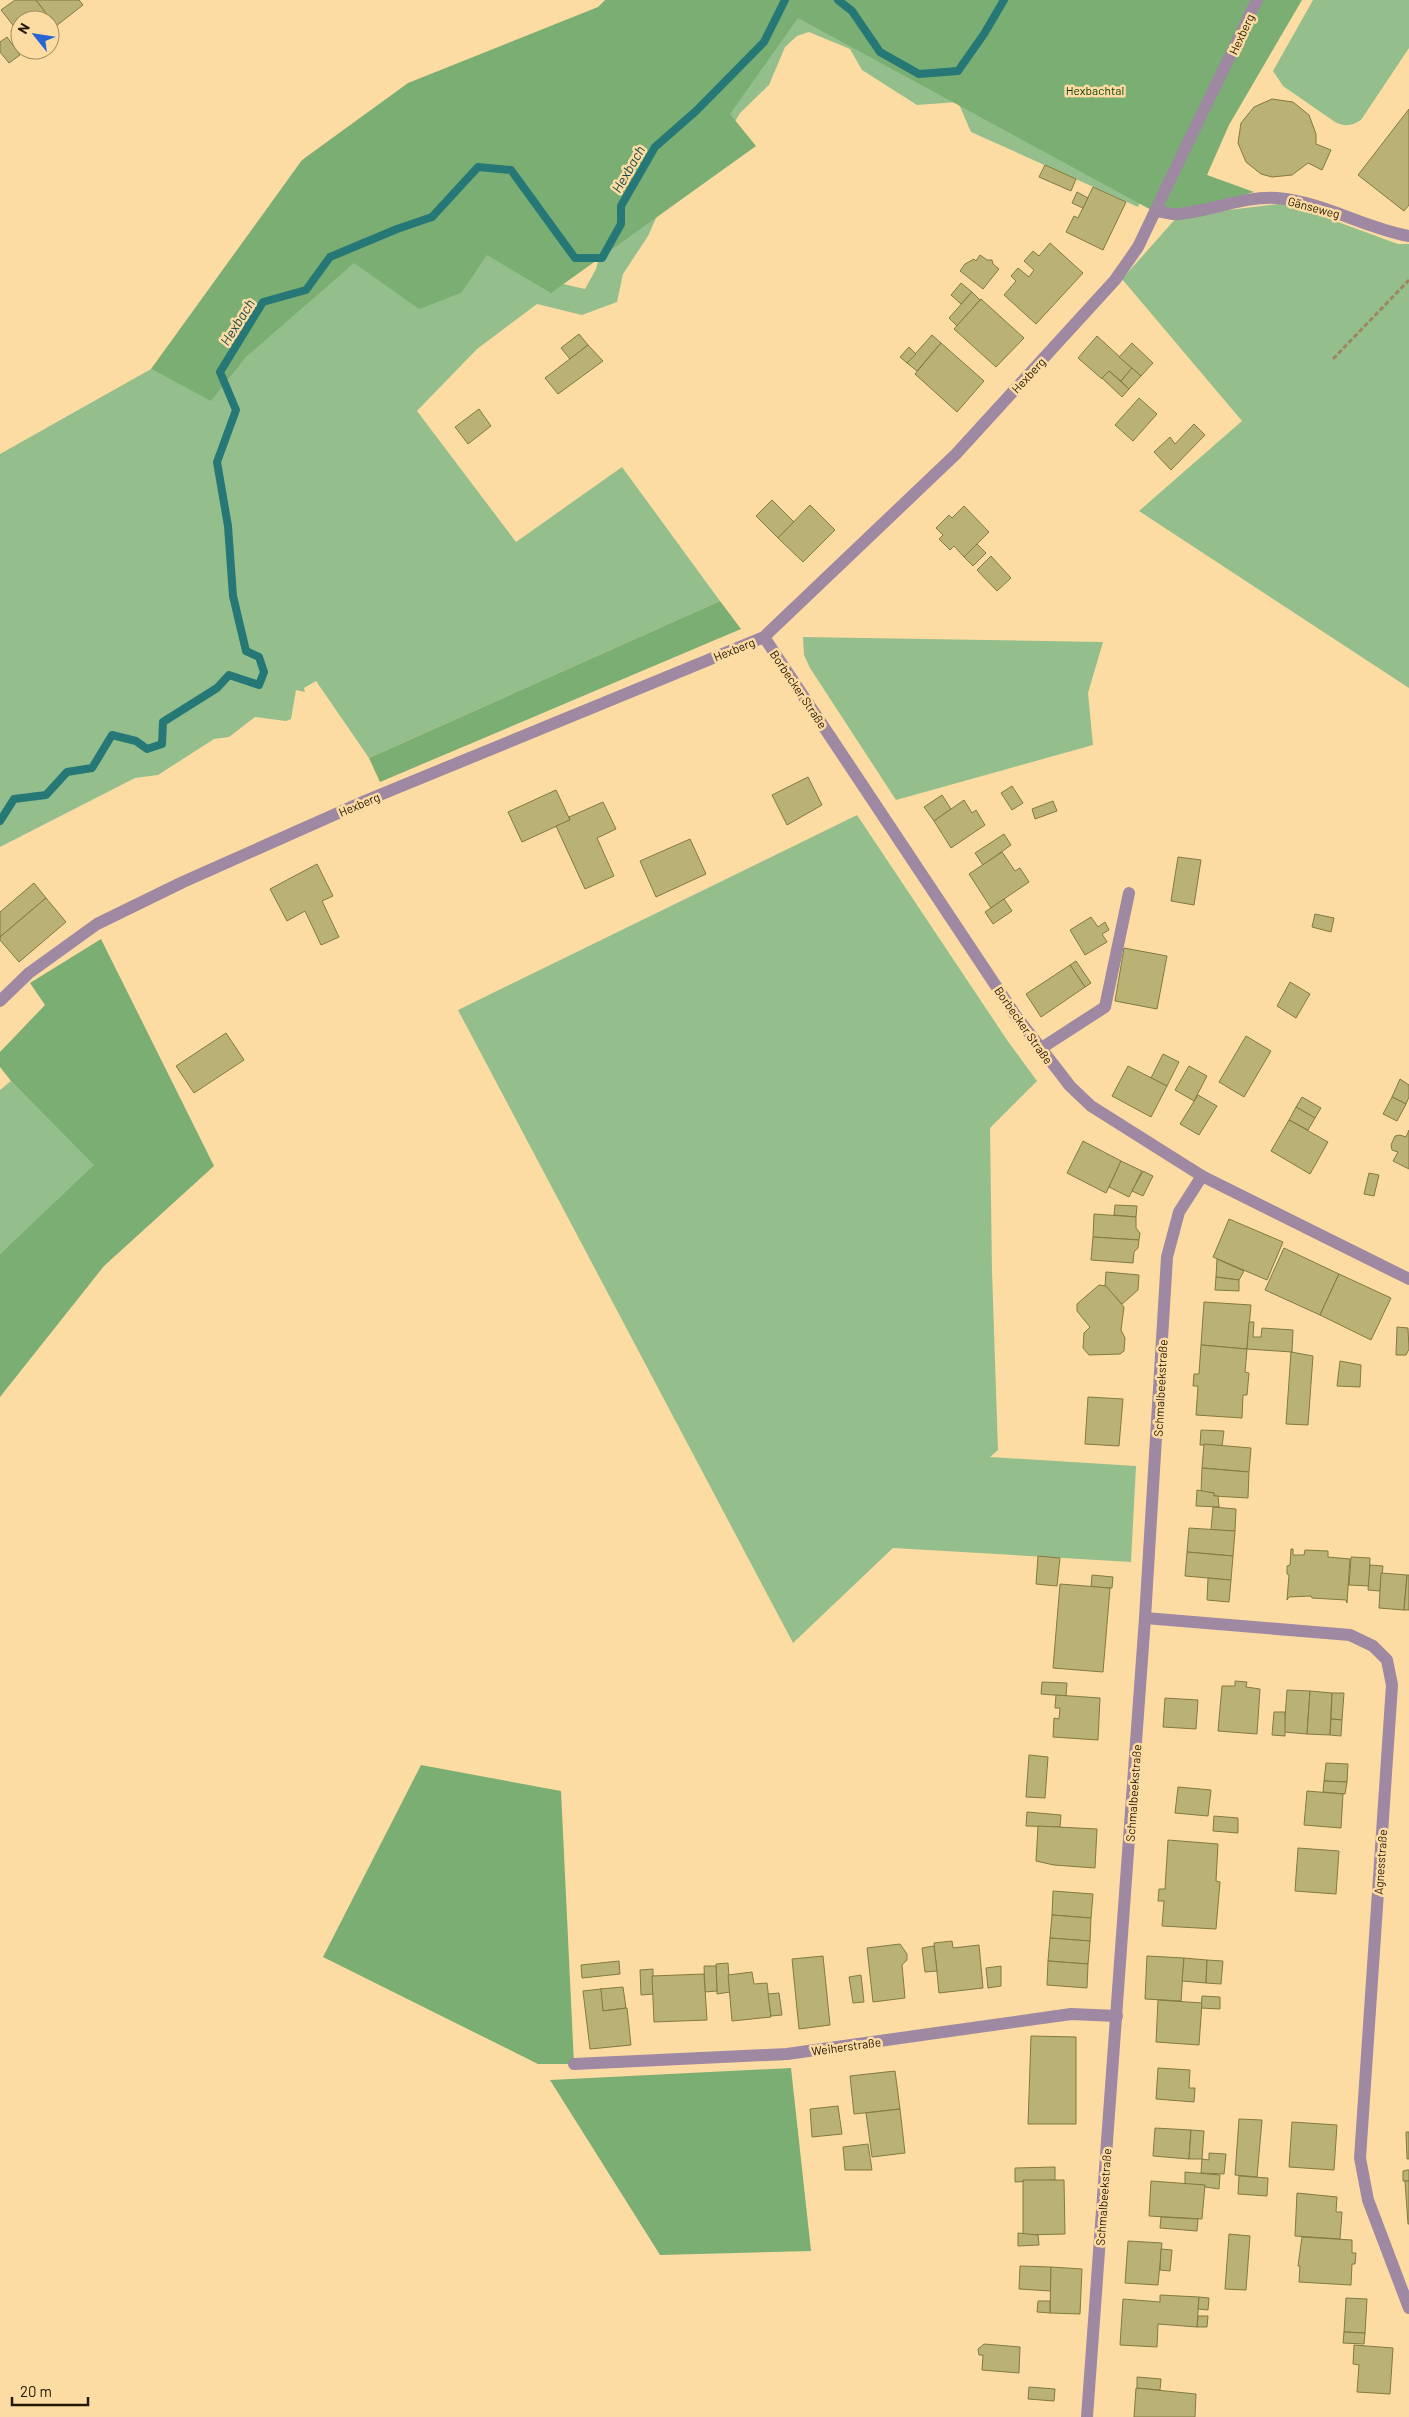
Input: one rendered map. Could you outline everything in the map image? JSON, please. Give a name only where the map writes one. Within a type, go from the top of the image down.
[{"type":"street","name":"Hexberg","points":[[0,1001],[29,973],[96,924],[183,882],[365,801],[764,637],[956,454],[1115,280],[1138,247],[1157,211],[1169,182],[1257,0]]},
{"type":"street","name":"Gänseweg","points":[[1157,211],[1178,214],[1246,200],[1275,198],[1314,205],[1394,233],[1409,236]]},
{"type":"street","name":"Borbecker Straße","points":[[764,637],[1040,1049],[1070,1086],[1091,1106],[1202,1176],[1409,1279]]},
{"type":"street","points":[[1040,1049],[1105,1007],[1129,893]]},
{"type":"street","name":"Schmalbeekstraße","points":[[1088,2417],[1145,1618],[1167,1257],[1179,1212],[1202,1176]]},
{"type":"street","name":"Agnesstraße","points":[[1145,1618],[1350,1635],[1373,1646],[1387,1660],[1392,1685],[1360,2158],[1368,2200],[1409,2308]]},
{"type":"street","name":"Weiherstraße","points":[[574,2064],[787,2054],[1071,2014],[1116,2016]]},
{"type":"path","points":[[1333,359],[1409,280]]},
{"type":"green space","name":"Hexbachtal","points":[[605,0],[1302,0],[1229,125],[1207,175],[1254,192],[1178,216],[1155,212],[798,18],[730,114],[756,146],[551,293],[487,255],[461,293],[419,309],[354,263],[247,356],[211,401],[151,369],[302,160],[408,83],[598,7]]},
{"type":"green space","name":"Hexbachtal","points":[[1237,0],[1138,207],[971,132],[958,102],[917,105],[862,70],[850,49],[809,32],[797,36],[785,47],[769,85],[740,113],[726,137],[661,207],[648,236],[623,274],[617,302],[582,315],[537,304],[477,349],[417,411],[516,542],[622,467],[720,601],[369,758],[316,681],[304,688],[305,692],[296,690],[291,719],[286,721],[255,717],[229,737],[214,739],[158,775],[135,778],[0,847],[0,454],[151,369],[211,400],[326,259],[482,249],[533,277],[585,289],[596,269],[599,257],[766,13]]},
{"type":"green space","points":[[1313,0],[1409,0],[1409,48],[1361,120],[1351,125],[1342,125],[1335,122],[1283,86],[1273,71]]},
{"type":"green space","points":[[1286,203],[1398,244],[1409,244],[1409,688],[1139,511],[1242,421],[1122,279],[1178,216]]},
{"type":"green space","points":[[720,601],[741,629],[380,782],[369,758]]},
{"type":"green space","points":[[803,637],[1103,642],[1088,693],[1093,745],[896,800],[810,668],[804,655]]},
{"type":"green space","points":[[857,815],[1007,1040],[1037,1081],[990,1128],[992,1271],[998,1450],[990,1457],[1136,1466],[1131,1562],[893,1548],[793,1643],[458,1010]]},
{"type":"green space","points":[[101,939],[214,1166],[104,1266],[0,1397],[0,1254],[94,1165],[11,1081],[0,1067],[0,1052],[45,1005],[30,983]]},
{"type":"green space","points":[[11,1081],[95,1165],[0,1254],[0,1090]]},
{"type":"green space","points":[[421,1765],[561,1791],[574,2064],[538,2064],[323,1957]]},
{"type":"green space","points":[[791,2068],[811,2251],[660,2255],[550,2080]]},
{"type":"building","points":[[15,0],[36,0],[44,10],[10,10],[10,21],[1,10]]},
{"type":"building","points":[[36,0],[79,0],[83,5],[60,23],[60,10],[44,10]]},
{"type":"building","points":[[7,37],[10,41],[10,60],[13,60],[9,63],[0,52],[0,42]]},
{"type":"building","points":[[1272,99],[1293,102],[1309,115],[1316,134],[1316,144],[1331,150],[1322,170],[1308,163],[1292,175],[1272,177],[1261,174],[1246,162],[1238,143],[1241,123],[1254,107]]},
{"type":"building","points":[[1409,109],[1409,205],[1404,211],[1358,175]]},
{"type":"building","points":[[1045,165],[1076,179],[1071,191],[1039,177]]},
{"type":"building","points":[[1093,187],[1126,202],[1103,250],[1066,232],[1074,216],[1078,218]]},
{"type":"building","points":[[1077,192],[1088,198],[1083,208],[1072,203]]},
{"type":"building","points":[[1050,243],[1083,273],[1036,324],[1004,295],[1016,281],[1011,276],[1018,268],[1029,277],[1034,270],[1024,261],[1033,251],[1039,256]]},
{"type":"building","points":[[980,255],[987,260],[992,260],[993,264],[999,269],[983,289],[960,271],[965,264],[974,259],[976,261]]},
{"type":"building","points":[[961,283],[972,292],[961,304],[951,295]]},
{"type":"building","points":[[972,292],[980,300],[957,326],[949,318]]},
{"type":"building","points":[[981,299],[1024,338],[996,367],[954,329]]},
{"type":"building","points":[[579,334],[588,345],[570,359],[561,348]]},
{"type":"building","points":[[932,335],[941,343],[917,371],[907,363]]},
{"type":"building","points":[[1097,336],[1132,368],[1121,381],[1109,371],[1102,379],[1078,358]]},
{"type":"building","points":[[941,343],[984,381],[957,412],[915,374]]},
{"type":"building","points":[[1132,343],[1153,363],[1141,376],[1119,357]]},
{"type":"building","points":[[588,345],[603,361],[558,394],[545,378]]},
{"type":"building","points":[[909,347],[916,354],[907,363],[900,357]]},
{"type":"building","points":[[1132,368],[1141,376],[1129,389],[1121,381]]},
{"type":"building","points":[[1109,371],[1129,389],[1122,397],[1102,378]]},
{"type":"building","points":[[1139,398],[1157,414],[1133,441],[1115,425]]},
{"type":"building","points":[[479,409],[491,426],[468,444],[455,427]]},
{"type":"building","points":[[1194,424],[1205,435],[1171,470],[1154,452],[1170,437],[1175,444]]},
{"type":"building","points":[[772,500],[794,522],[778,538],[756,516]]},
{"type":"building","points":[[810,505],[835,530],[803,562],[778,538]]},
{"type":"building","points":[[964,506],[989,532],[964,557],[954,546],[950,550],[939,539],[943,535],[936,528],[949,515],[952,518]]},
{"type":"building","points":[[977,544],[986,553],[973,566],[964,557]]},
{"type":"building","points":[[991,556],[1011,578],[997,591],[977,570]]},
{"type":"building","points":[[808,777],[822,805],[787,825],[772,795]]},
{"type":"building","points":[[1012,786],[1023,803],[1012,810],[1001,793]]},
{"type":"building","points":[[556,790],[570,820],[522,842],[508,812]]},
{"type":"building","points":[[942,795],[951,809],[934,821],[924,807]]},
{"type":"building","points":[[964,800],[972,813],[976,810],[985,825],[951,848],[934,821]]},
{"type":"building","points":[[1053,801],[1057,811],[1035,819],[1032,809]]},
{"type":"building","points":[[603,802],[616,829],[597,838],[614,876],[585,889],[556,826],[570,820],[569,817]]},
{"type":"building","points":[[1004,834],[1011,845],[983,865],[975,853]]},
{"type":"building","points":[[690,839],[706,874],[656,897],[640,861]]},
{"type":"building","points":[[1002,852],[1015,871],[1020,868],[1029,882],[991,908],[969,874]]},
{"type":"building","points":[[1178,857],[1201,860],[1194,905],[1171,901]]},
{"type":"building","points":[[317,864],[333,896],[322,901],[339,937],[321,945],[305,911],[287,921],[270,889]]},
{"type":"building","points":[[34,883],[46,898],[0,937],[0,912]]},
{"type":"building","points":[[46,898],[66,922],[19,962],[0,940],[0,937]]},
{"type":"building","points":[[1004,899],[1012,911],[993,924],[985,912]]},
{"type":"building","points":[[1315,914],[1334,918],[1331,932],[1312,927]]},
{"type":"building","points":[[1091,917],[1098,927],[1105,922],[1109,930],[1102,934],[1107,942],[1085,955],[1070,930]]},
{"type":"building","points":[[1124,948],[1167,956],[1157,1009],[1115,1001]]},
{"type":"building","points":[[1076,961],[1091,983],[1085,987],[1070,965]]},
{"type":"building","points":[[1070,965],[1085,987],[1041,1017],[1026,994]]},
{"type":"building","points":[[1290,982],[1310,994],[1296,1018],[1277,1006]]},
{"type":"building","points":[[226,1033],[244,1060],[194,1093],[176,1066]]},
{"type":"building","points":[[1246,1036],[1271,1051],[1244,1097],[1219,1082]]},
{"type":"building","points":[[1163,1054],[1179,1062],[1167,1086],[1151,1078]]},
{"type":"building","points":[[1128,1066],[1167,1086],[1151,1117],[1112,1096]]},
{"type":"building","points":[[1189,1066],[1207,1076],[1194,1101],[1175,1090]]},
{"type":"building","points":[[1400,1079],[1409,1085],[1409,1097],[1406,1104],[1392,1097]]},
{"type":"building","points":[[1198,1095],[1217,1106],[1199,1135],[1180,1124]]},
{"type":"building","points":[[1302,1097],[1321,1108],[1315,1118],[1296,1107]]},
{"type":"building","points":[[1392,1097],[1406,1104],[1397,1121],[1383,1114]]},
{"type":"building","points":[[1296,1107],[1315,1118],[1308,1130],[1289,1120]]},
{"type":"building","points":[[1289,1120],[1328,1142],[1310,1174],[1271,1151]]},
{"type":"building","points":[[1409,1130],[1409,1169],[1393,1161],[1398,1152],[1392,1150],[1391,1145],[1395,1136],[1406,1137]]},
{"type":"building","points":[[1083,1141],[1121,1161],[1106,1193],[1067,1173]]},
{"type":"building","points":[[1121,1161],[1142,1171],[1129,1197],[1109,1187]]},
{"type":"building","points":[[1143,1171],[1153,1176],[1143,1196],[1132,1191]]},
{"type":"building","points":[[1369,1173],[1379,1175],[1374,1196],[1364,1194]]},
{"type":"building","points":[[1115,1205],[1137,1206],[1136,1217],[1114,1215]]},
{"type":"building","points":[[1094,1214],[1136,1217],[1136,1228],[1140,1233],[1139,1240],[1093,1237]]},
{"type":"building","points":[[1229,1219],[1283,1242],[1267,1280],[1213,1257]]},
{"type":"building","points":[[1093,1237],[1139,1240],[1138,1248],[1134,1252],[1133,1263],[1091,1260]]},
{"type":"building","points":[[1284,1248],[1339,1274],[1320,1315],[1265,1290]]},
{"type":"building","points":[[1217,1259],[1244,1271],[1239,1280],[1216,1277]]},
{"type":"building","points":[[1106,1272],[1139,1275],[1138,1290],[1122,1304],[1105,1286]]},
{"type":"building","points":[[1339,1274],[1391,1298],[1371,1340],[1320,1315]]},
{"type":"building","points":[[1216,1277],[1239,1280],[1239,1291],[1215,1290]]},
{"type":"building","points":[[1099,1285],[1106,1286],[1124,1307],[1121,1330],[1125,1338],[1124,1351],[1120,1354],[1089,1355],[1083,1348],[1084,1333],[1090,1327],[1077,1311],[1077,1304]]},
{"type":"building","points":[[1204,1302],[1251,1305],[1247,1349],[1201,1345]]},
{"type":"building","points":[[1249,1322],[1254,1322],[1253,1337],[1261,1337],[1262,1328],[1293,1330],[1292,1352],[1247,1349]]},
{"type":"building","points":[[1397,1327],[1408,1328],[1409,1349],[1406,1355],[1396,1355]]},
{"type":"building","points":[[1201,1345],[1247,1349],[1245,1372],[1249,1373],[1247,1395],[1243,1395],[1242,1418],[1196,1415],[1198,1386],[1193,1386],[1194,1374],[1199,1374]]},
{"type":"building","points":[[1291,1352],[1313,1356],[1308,1425],[1286,1424]]},
{"type":"building","points":[[1340,1361],[1361,1365],[1360,1387],[1337,1386]]},
{"type":"building","points":[[1088,1397],[1123,1399],[1119,1446],[1085,1444]]},
{"type":"building","points":[[1201,1430],[1224,1431],[1222,1446],[1200,1445]]},
{"type":"building","points":[[1204,1444],[1251,1448],[1249,1472],[1202,1468]]},
{"type":"building","points":[[1202,1468],[1249,1472],[1248,1498],[1214,1496],[1214,1493],[1201,1492]]},
{"type":"building","points":[[1197,1490],[1214,1493],[1214,1496],[1218,1496],[1219,1507],[1196,1506]]},
{"type":"building","points":[[1213,1507],[1236,1509],[1235,1531],[1211,1530]]},
{"type":"building","points":[[1189,1528],[1235,1531],[1233,1556],[1187,1552]]},
{"type":"building","points":[[1291,1549],[1293,1549],[1293,1555],[1304,1555],[1305,1550],[1328,1551],[1328,1557],[1350,1559],[1347,1603],[1346,1600],[1312,1598],[1311,1596],[1289,1597],[1287,1600],[1289,1575],[1287,1574],[1287,1566],[1290,1565]]},
{"type":"building","points":[[1187,1552],[1233,1556],[1231,1580],[1185,1576]]},
{"type":"building","points":[[1038,1556],[1060,1558],[1057,1586],[1036,1584]]},
{"type":"building","points":[[1351,1557],[1370,1558],[1369,1586],[1349,1585]]},
{"type":"building","points":[[1370,1565],[1383,1566],[1380,1591],[1368,1590]]},
{"type":"building","points":[[1381,1573],[1407,1575],[1404,1610],[1379,1608]]},
{"type":"building","points":[[1092,1575],[1113,1577],[1112,1588],[1091,1587]]},
{"type":"building","points":[[1407,1575],[1409,1575],[1409,1610],[1404,1610]]},
{"type":"building","points":[[1208,1578],[1231,1580],[1229,1602],[1207,1600]]},
{"type":"building","points":[[1060,1584],[1110,1588],[1103,1672],[1053,1668]]},
{"type":"building","points":[[1235,1681],[1247,1682],[1246,1687],[1260,1689],[1257,1734],[1218,1731],[1222,1686],[1235,1686]]},
{"type":"building","points":[[1042,1682],[1067,1683],[1066,1696],[1041,1694]]},
{"type":"building","points":[[1287,1690],[1310,1691],[1307,1734],[1284,1732]]},
{"type":"building","points":[[1310,1691],[1332,1693],[1330,1735],[1307,1734]]},
{"type":"building","points":[[1332,1693],[1344,1693],[1342,1720],[1331,1719]]},
{"type":"building","points":[[1056,1695],[1100,1698],[1098,1740],[1053,1737],[1054,1718],[1059,1719],[1060,1708],[1055,1708]]},
{"type":"building","points":[[1165,1698],[1198,1700],[1196,1729],[1163,1727]]},
{"type":"building","points":[[1274,1712],[1285,1712],[1285,1736],[1272,1735]]},
{"type":"building","points":[[1331,1719],[1342,1720],[1341,1736],[1330,1735]]},
{"type":"building","points":[[1029,1755],[1048,1757],[1045,1798],[1026,1797]]},
{"type":"building","points":[[1326,1763],[1348,1764],[1347,1782],[1324,1781]]},
{"type":"building","points":[[1324,1781],[1347,1782],[1345,1794],[1323,1792]]},
{"type":"building","points":[[1178,1787],[1211,1790],[1208,1816],[1175,1813]]},
{"type":"building","points":[[1307,1791],[1343,1794],[1341,1828],[1304,1825]]},
{"type":"building","points":[[1027,1812],[1061,1815],[1060,1827],[1026,1826]]},
{"type":"building","points":[[1214,1816],[1238,1818],[1238,1833],[1213,1831]]},
{"type":"building","points":[[1038,1826],[1097,1829],[1095,1868],[1054,1865],[1036,1861]]},
{"type":"building","points":[[1168,1840],[1218,1844],[1216,1881],[1220,1882],[1216,1929],[1162,1926],[1164,1901],[1158,1901],[1159,1889],[1165,1889]]},
{"type":"building","points":[[1298,1848],[1339,1851],[1336,1894],[1295,1891]]},
{"type":"building","points":[[1053,1891],[1093,1894],[1091,1918],[1052,1915]]},
{"type":"building","points":[[1052,1915],[1091,1918],[1090,1941],[1050,1938]]},
{"type":"building","points":[[1050,1938],[1090,1941],[1088,1964],[1048,1961]]},
{"type":"building","points":[[952,1941],[953,1948],[979,1945],[983,1988],[939,1993],[934,1943]]},
{"type":"building","points":[[900,1944],[907,1954],[907,1960],[902,1965],[905,1998],[873,2002],[867,1948]]},
{"type":"building","points":[[934,1946],[937,1971],[925,1972],[922,1948]]},
{"type":"building","points":[[823,1956],[830,2025],[799,2029],[792,1959]]},
{"type":"building","points":[[1147,1956],[1184,1958],[1181,2001],[1145,1999]]},
{"type":"building","points":[[1184,1958],[1207,1960],[1206,1983],[1182,1981]]},
{"type":"building","points":[[1207,1960],[1223,1961],[1221,1984],[1206,1983]]},
{"type":"building","points":[[619,1961],[620,1974],[582,1978],[581,1965]]},
{"type":"building","points":[[1048,1961],[1088,1964],[1087,1988],[1047,1985]]},
{"type":"building","points":[[728,1963],[730,1992],[717,1994],[716,1964]]},
{"type":"building","points":[[704,1966],[716,1966],[717,1991],[705,1992]]},
{"type":"building","points":[[1001,1966],[1001,1986],[988,1988],[986,1968]]},
{"type":"building","points":[[653,1969],[653,1994],[641,1995],[640,1970]]},
{"type":"building","points":[[752,1972],[754,1984],[767,1983],[771,2017],[732,2021],[728,1975]]},
{"type":"building","points":[[704,1974],[707,2020],[654,2022],[652,1976]]},
{"type":"building","points":[[861,1975],[864,2002],[853,2003],[849,1977]]},
{"type":"building","points":[[623,1987],[626,2008],[603,2011],[600,1989]]},
{"type":"building","points":[[601,1989],[603,2011],[627,2008],[631,2045],[590,2049],[583,1991]]},
{"type":"building","points":[[779,1993],[782,2015],[771,2016],[768,1994]]},
{"type":"building","points":[[1202,1996],[1220,1997],[1220,2009],[1201,2008]]},
{"type":"building","points":[[1158,2000],[1202,2003],[1199,2045],[1156,2042]]},
{"type":"building","points":[[1031,2036],[1076,2037],[1076,2124],[1028,2124]]},
{"type":"building","points":[[1158,2068],[1190,2070],[1189,2088],[1195,2088],[1194,2102],[1156,2099]]},
{"type":"building","points":[[895,2071],[900,2109],[854,2114],[850,2076]]},
{"type":"building","points":[[838,2106],[842,2134],[812,2137],[810,2109]]},
{"type":"building","points":[[900,2109],[905,2153],[872,2157],[866,2113]]},
{"type":"building","points":[[1239,2119],[1262,2120],[1257,2177],[1235,2175]]},
{"type":"building","points":[[1292,2122],[1337,2125],[1334,2170],[1289,2167]]},
{"type":"building","points":[[1155,2128],[1191,2130],[1189,2159],[1153,2156]]},
{"type":"building","points":[[1191,2130],[1204,2131],[1202,2159],[1189,2159]]},
{"type":"building","points":[[1406,2132],[1409,2132],[1409,2159],[1407,2159]]},
{"type":"building","points":[[868,2144],[872,2170],[845,2170],[843,2147]]},
{"type":"building","points":[[1209,2153],[1226,2154],[1224,2174],[1201,2173],[1202,2159],[1209,2160]]},
{"type":"building","points":[[1055,2167],[1055,2180],[1015,2182],[1015,2168]]},
{"type":"building","points":[[1409,2170],[1409,2181],[1403,2181],[1403,2171]]},
{"type":"building","points":[[1185,2172],[1220,2175],[1219,2189],[1185,2184]]},
{"type":"building","points":[[1239,2176],[1268,2178],[1267,2196],[1238,2194]]},
{"type":"building","points":[[1023,2180],[1064,2180],[1065,2234],[1023,2235]]},
{"type":"building","points":[[1151,2181],[1205,2185],[1202,2219],[1149,2216]]},
{"type":"building","points":[[1405,2181],[1409,2181],[1409,2224],[1408,2224]]},
{"type":"building","points":[[1297,2193],[1337,2197],[1336,2212],[1342,2212],[1340,2239],[1295,2236]]},
{"type":"building","points":[[1161,2217],[1198,2219],[1197,2231],[1160,2228]]},
{"type":"building","points":[[1018,2233],[1038,2235],[1039,2245],[1018,2246]]},
{"type":"building","points":[[1229,2234],[1250,2236],[1246,2290],[1225,2289]]},
{"type":"building","points":[[1302,2237],[1352,2240],[1352,2253],[1356,2253],[1355,2264],[1352,2264],[1351,2285],[1299,2282],[1300,2266],[1298,2266]]},
{"type":"building","points":[[1128,2241],[1162,2243],[1158,2285],[1125,2283]]},
{"type":"building","points":[[1161,2249],[1172,2250],[1170,2271],[1160,2270]]},
{"type":"building","points":[[1020,2266],[1051,2267],[1051,2291],[1019,2289]]},
{"type":"building","points":[[1051,2267],[1082,2269],[1080,2314],[1050,2313]]},
{"type":"building","points":[[1160,2295],[1199,2297],[1197,2327],[1158,2324],[1157,2347],[1120,2345],[1123,2299],[1160,2302]]},
{"type":"building","points":[[1199,2297],[1209,2298],[1208,2310],[1198,2309]]},
{"type":"building","points":[[1346,2298],[1367,2299],[1365,2333],[1344,2332]]},
{"type":"building","points":[[1038,2301],[1050,2301],[1050,2313],[1037,2312]]},
{"type":"building","points":[[1198,2316],[1208,2316],[1207,2327],[1197,2327]]},
{"type":"building","points":[[1344,2332],[1365,2333],[1364,2344],[1343,2343]]},
{"type":"building","points":[[984,2344],[1020,2347],[1019,2373],[982,2370],[983,2355],[979,2355],[978,2349]]},
{"type":"building","points":[[1354,2345],[1393,2348],[1390,2394],[1357,2392],[1359,2365],[1353,2364]]},
{"type":"building","points":[[1137,2377],[1161,2379],[1160,2390],[1137,2388]]},
{"type":"building","points":[[1029,2387],[1055,2389],[1054,2401],[1028,2399]]},
{"type":"building","points":[[1136,2388],[1196,2394],[1195,2417],[1134,2417]]},
{"type":"waterway","name":"Hexbach","points":[[0,821],[14,799],[46,795],[67,772],[92,768],[112,735],[136,741],[147,749],[162,744],[163,722],[217,688],[229,675],[259,685],[264,672],[259,657],[246,651],[233,596],[228,526],[217,462],[236,410],[220,372],[263,302],[306,290],[330,257],[397,229],[432,217],[478,167],[511,170],[575,258],[602,258],[621,224],[621,206],[655,147],[696,111],[764,42],[785,0]]},
{"type":"waterway","name":"Hexbach","points":[[838,0],[852,11],[880,52],[919,74],[958,71],[984,34],[1004,0]]}]
